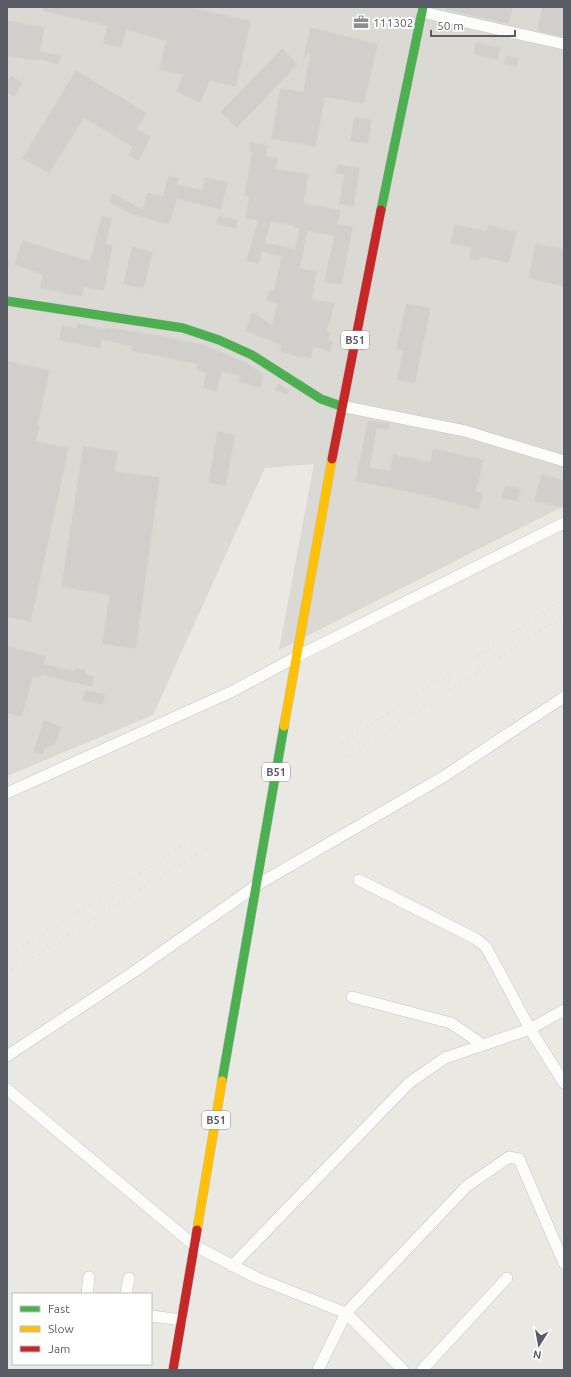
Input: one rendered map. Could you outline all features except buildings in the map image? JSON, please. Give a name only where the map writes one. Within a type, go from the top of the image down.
[{"type":"main road","name":"B51","points":[[173,1370],[256,886],[341,406],[423,10]]},
{"type":"main road","points":[[7,301],[183,328],[219,340],[252,356],[321,399],[341,406]]},
{"type":"street","points":[[423,10],[564,44]]},
{"type":"street","points":[[341,406],[465,431],[564,460]]},
{"type":"street","points":[[7,792],[233,691],[296,657],[564,523]]},
{"type":"street","points":[[7,1056],[132,973],[256,886],[443,776],[564,697]]},
{"type":"street","points":[[359,880],[476,939],[486,947],[530,1029],[564,1083]]},
{"type":"street","points":[[352,997],[451,1023],[483,1045]]},
{"type":"street","points":[[232,1266],[409,1083],[444,1058],[530,1029],[564,1010]]},
{"type":"street","points":[[7,1089],[195,1246],[232,1266],[346,1314],[403,1370]]},
{"type":"street","points":[[318,1370],[346,1314],[467,1186],[509,1157],[519,1159],[564,1263]]},
{"type":"street","points":[[87,1293],[89,1277]]},
{"type":"street","points":[[126,1293],[129,1278]]},
{"type":"street","points":[[422,1370],[507,1278]]},
{"type":"street","points":[[152,1316],[182,1320]]},
{"type":"shaded area","points":[[7,7],[564,7],[564,506],[279,650],[314,464],[265,468],[153,715],[7,776]]},
{"type":"railway","points":[[342,743],[564,600]]},
{"type":"railway","points":[[349,756],[564,615]]},
{"type":"railway","points":[[7,956],[200,835]]},
{"type":"railway","points":[[7,973],[207,848]]},
{"type":"traffic: fast","points":[[381,210],[423,7]]},
{"type":"traffic: fast","points":[[7,301],[183,328],[219,340],[252,355],[321,399],[341,406]]},
{"type":"traffic: fast","points":[[222,1081],[284,726]]},
{"type":"traffic: slow","points":[[284,726],[332,459]]},
{"type":"traffic: slow","points":[[197,1230],[222,1081]]},
{"type":"traffic: jam","points":[[332,459],[381,210]]},
{"type":"traffic: jam","points":[[173,1370],[197,1230]]},
{"type":"place","name":"111302","points":[[361,22]]}]
